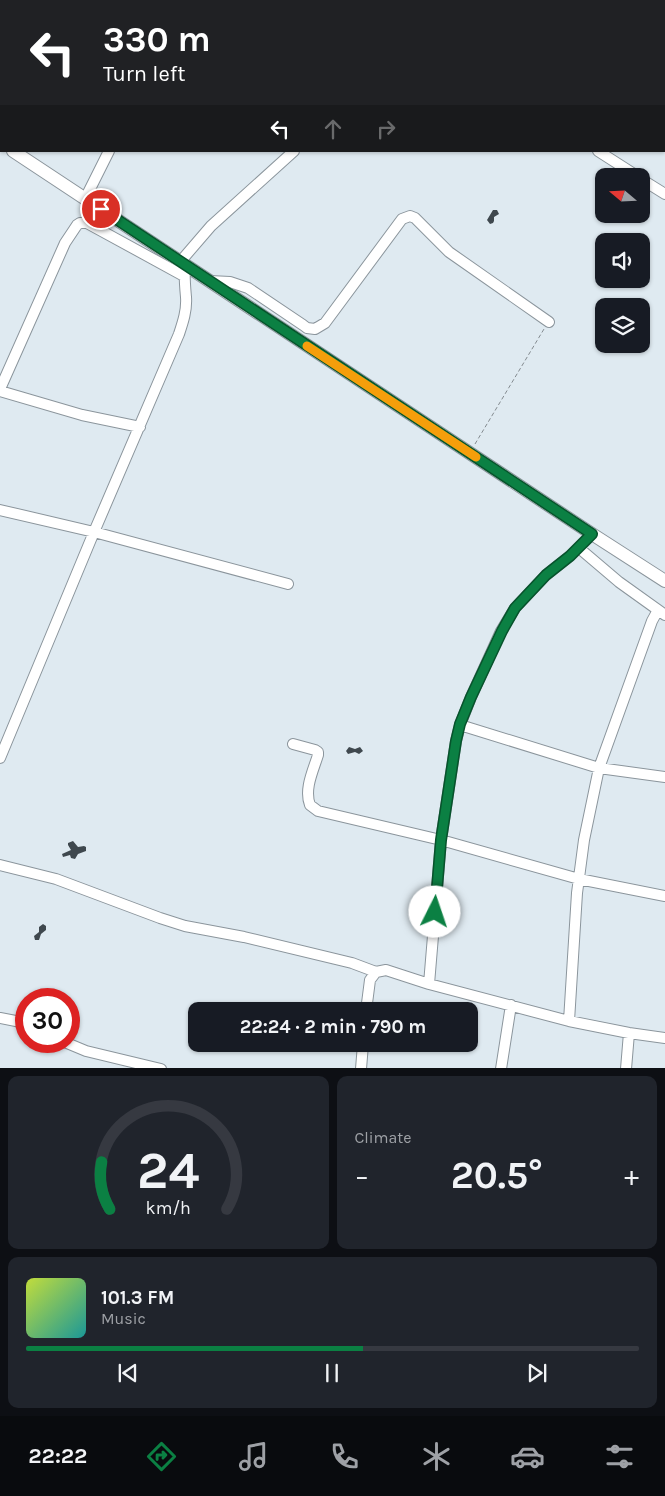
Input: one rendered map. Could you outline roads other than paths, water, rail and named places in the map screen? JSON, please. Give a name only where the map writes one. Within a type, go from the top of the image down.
[{"type":"street","points":[[14,152],[183,268]]},
{"type":"street","points":[[85,199],[108,152]]},
{"type":"street","points":[[0,758],[3,744],[179,334],[186,298],[183,268],[211,226],[293,152]]},
{"type":"street","points":[[600,152],[625,168]]},
{"type":"street","points":[[650,185],[665,194]]},
{"type":"street","points":[[210,281],[230,282],[248,288],[303,325],[315,329],[325,323],[402,219],[410,216],[415,218],[449,252],[549,322]]},
{"type":"street","points":[[140,427],[82,415],[0,390],[65,243],[77,225],[84,222],[92,224],[122,243],[210,281],[665,581]]},
{"type":"street","points":[[0,510],[94,532],[288,584]]},
{"type":"street","points":[[429,984],[441,840],[460,724],[502,631],[515,608],[546,575],[579,548],[592,534]]},
{"type":"street","points":[[569,1021],[579,879],[584,840],[599,768],[652,621],[661,613],[619,582],[579,548]]},
{"type":"street","points":[[460,724],[599,768],[665,777]]},
{"type":"street","points":[[294,744],[318,752],[309,784],[308,795],[313,809],[441,840],[579,879],[665,896]]},
{"type":"street","points":[[0,865],[56,879],[185,926],[289,947],[360,965],[376,972],[386,970],[429,984],[511,1004],[569,1021],[665,1038]]},
{"type":"street","points":[[367,1002],[370,980],[376,972]]},
{"type":"street","points":[[501,1068],[511,1004]]},
{"type":"street","points":[[0,1018],[15,1021]]},
{"type":"street","points":[[626,1068],[629,1032]]},
{"type":"street","points":[[80,1048],[159,1068]]},
{"type":"street","points":[[361,1068],[362,1052]]}]
